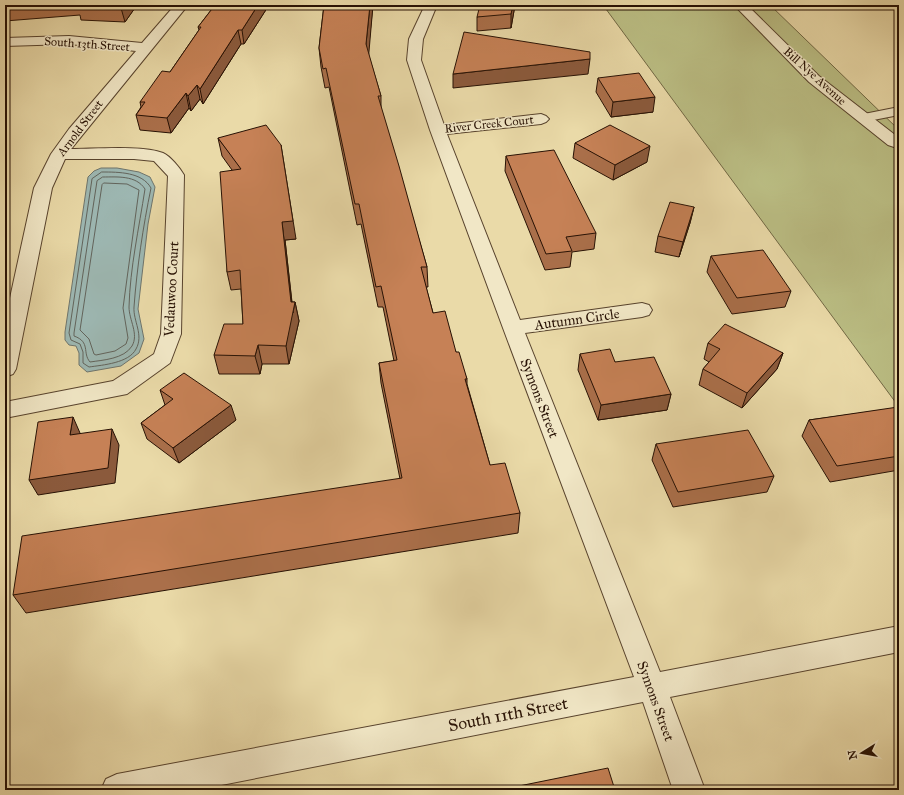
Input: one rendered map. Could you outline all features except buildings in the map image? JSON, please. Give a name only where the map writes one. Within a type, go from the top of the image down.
[{"type":"street","name":"Arnold Street","points":[[5,369],[43,188],[59,154],[75,132],[182,5]]},
{"type":"street","name":"Symons Street","points":[[431,5],[416,39],[414,60],[438,130],[512,328],[652,687],[689,790]]},
{"type":"street","name":"Bill Nye Avenue","points":[[740,5],[814,79],[894,142]]},
{"type":"street","name":"South 13th Street","points":[[5,42],[69,40],[146,48]]},
{"type":"street","name":"River Creek Court","points":[[438,130],[541,119]]},
{"type":"street","name":"Vedauwoo Court","points":[[5,410],[119,388],[163,358],[171,334],[176,175],[159,157],[134,154],[59,154]]},
{"type":"street","name":"Autumn Circle","points":[[512,328],[642,310]]},
{"type":"street","name":"South 11th Street","points":[[117,790],[899,639]]},
{"type":"lane","points":[[863,118],[899,111]]},
{"type":"green space","points":[[603,5],[770,5],[899,130],[899,407]]},
{"type":"water","points":[[101,168],[117,168],[139,172],[150,177],[155,187],[148,224],[138,309],[144,339],[139,353],[121,366],[87,372],[79,365],[79,353],[76,346],[69,345],[65,340],[65,332],[88,177],[94,171]]}]
